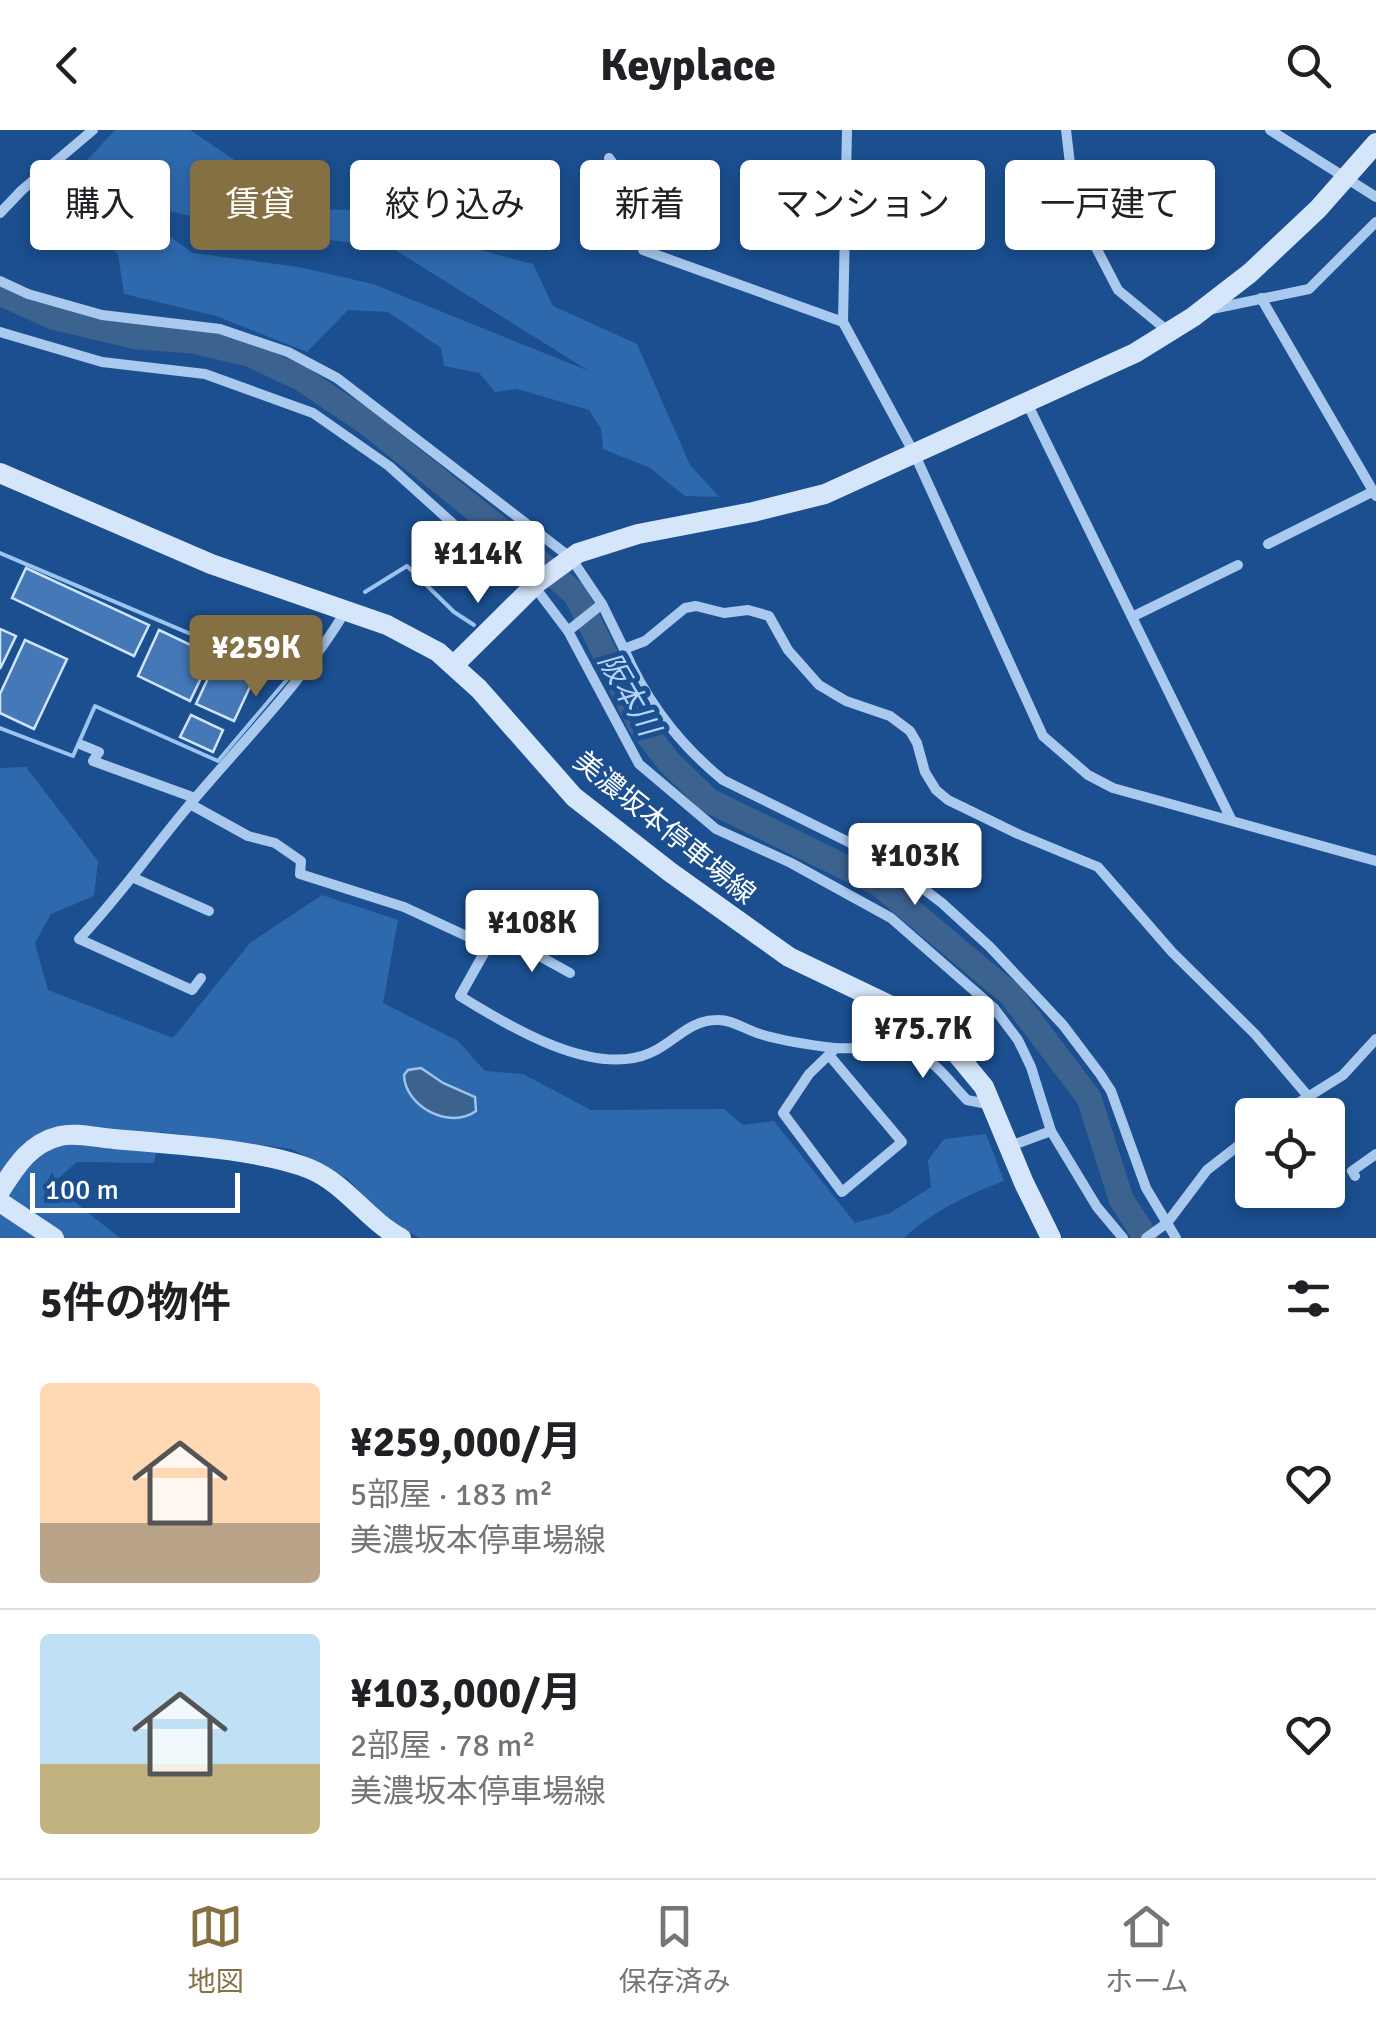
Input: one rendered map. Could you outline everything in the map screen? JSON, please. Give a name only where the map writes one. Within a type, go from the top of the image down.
[{"type":"street","points":[[0,213],[93,130]]},
{"type":"street","points":[[847,130],[843,322],[915,455],[1042,736],[1088,775],[1114,788],[1376,861]]},
{"type":"street","points":[[1066,130],[1072,189],[1090,236],[1118,290],[1169,332]]},
{"type":"street","points":[[1270,130],[1376,197]]},
{"type":"street","points":[[454,665],[536,585],[567,560],[600,544],[825,494],[1135,353],[1201,311],[1281,245],[1376,144]]},
{"type":"street","points":[[609,158],[630,188],[643,250],[843,322]]},
{"type":"street","points":[[1201,311],[1309,289],[1376,222]]},
{"type":"street","points":[[0,282],[102,315],[220,329],[288,352],[337,378],[567,560],[602,604],[656,707],[701,762],[723,780],[887,862],[942,903],[1063,1026],[1110,1091],[1146,1188],[1176,1238]]},
{"type":"street","points":[[1261,298],[1375,493],[1268,544]]},
{"type":"street","points":[[0,332],[102,362],[205,374],[313,412],[389,466],[481,549],[536,585],[568,631],[639,764],[716,829],[891,918],[994,1008],[1018,1040],[1031,1067],[1051,1132],[1097,1207],[1123,1238]]},
{"type":"street","points":[[1027,404],[1231,820]]},
{"type":"street","name":"美濃坂本停車場線","points":[[0,474],[176,550],[407,634],[454,665],[584,805],[756,936],[789,957],[906,1013],[946,1041],[984,1087],[1051,1238]]},
{"type":"street","points":[[1134,616],[1238,565]]},
{"type":"street","points":[[568,631],[602,604]]},
{"type":"street","points":[[624,649],[644,640],[686,608],[696,606],[724,614],[748,610],[768,616],[788,650],[819,685],[846,701],[890,716],[910,731],[931,784],[948,800],[1098,867],[1191,973],[1256,1034],[1308,1096]]},
{"type":"street","points":[[200,978],[192,990],[78,939],[263,724],[329,640],[345,612]]},
{"type":"street","points":[[82,745],[99,752],[94,760],[192,802],[248,836],[274,843],[301,861],[300,874],[404,908],[488,946]]},
{"type":"street","points":[[134,878],[209,912]]},
{"type":"street","points":[[570,973],[498,933],[460,996],[529,1034],[591,1057],[629,1060],[666,1044],[693,1024],[716,1020],[833,1052],[906,1050],[940,1068],[967,1100],[989,1100]]},
{"type":"street","points":[[1305,1098],[1342,1075],[1376,1040]]},
{"type":"street","points":[[833,1052],[902,1142],[842,1192],[783,1113],[809,1074],[833,1052]]},
{"type":"street","points":[[1010,1146],[1051,1132]]},
{"type":"street","points":[[0,1190],[22,1157],[40,1144],[64,1135],[170,1145],[257,1156],[308,1168],[331,1180],[382,1228],[401,1238]]},
{"type":"street","points":[[1146,1238],[1165,1225],[1207,1170],[1235,1148]]},
{"type":"street","points":[[1355,1176],[1352,1171],[1376,1154]]},
{"type":"street","points":[[0,1202],[54,1238]]},
{"type":"shaded area","points":[[115,130],[190,130],[234,160],[190,160],[190,216],[170,211],[170,160],[87,160]]},
{"type":"shaded area","points":[[330,209],[350,210],[350,243],[330,240]]},
{"type":"shaded area","points":[[170,236],[193,253],[299,267],[373,284],[589,371],[395,250],[480,250],[533,264],[553,306],[637,344],[690,465],[719,497],[685,496],[650,468],[603,449],[601,429],[589,410],[517,389],[495,392],[479,373],[444,366],[441,348],[388,312],[348,310],[307,352],[216,316],[124,294],[118,254],[114,250],[170,250]]},
{"type":"shaded area","points":[[26,767],[98,861],[94,896],[51,914],[35,943],[48,990],[173,1038],[250,943],[322,895],[398,920],[383,1003],[458,1041],[485,1071],[523,1074],[591,1110],[724,1109],[743,1125],[774,1121],[855,1223],[890,1213],[931,1187],[928,1160],[944,1139],[986,1134],[1004,1181],[951,1205],[904,1238],[420,1238],[387,1221],[348,1179],[292,1149],[160,1132],[154,1163],[77,1162],[52,1184],[120,1238],[0,1238],[0,768]]},
{"type":"shaded area","points":[[421,1068],[475,1097],[476,1111],[454,1118],[420,1105],[406,1087],[404,1075],[408,1070]]},
{"type":"building","points":[[26,568],[149,625],[134,656],[12,598]]},
{"type":"building","points":[[0,629],[16,636],[0,669]]},
{"type":"building","points":[[159,630],[212,655],[190,701],[138,676]]},
{"type":"building","points":[[25,640],[67,659],[34,729],[0,713],[0,694]]},
{"type":"building","points":[[218,657],[256,674],[234,721],[196,704]]},
{"type":"building","points":[[191,715],[223,730],[213,752],[180,737]]},
{"type":"waterway","name":"阪本川","points":[[0,293],[53,317],[137,337],[193,341],[249,354],[302,379],[366,422],[527,551],[576,595],[640,725],[669,762],[708,800],[879,884],[1011,995],[1089,1098],[1121,1199],[1146,1238]]},
{"type":"waterway","points":[[0,553],[290,676],[218,761],[95,706],[73,756],[0,728]]},
{"type":"waterway","points":[[365,592],[407,566],[454,612],[474,625]]}]
